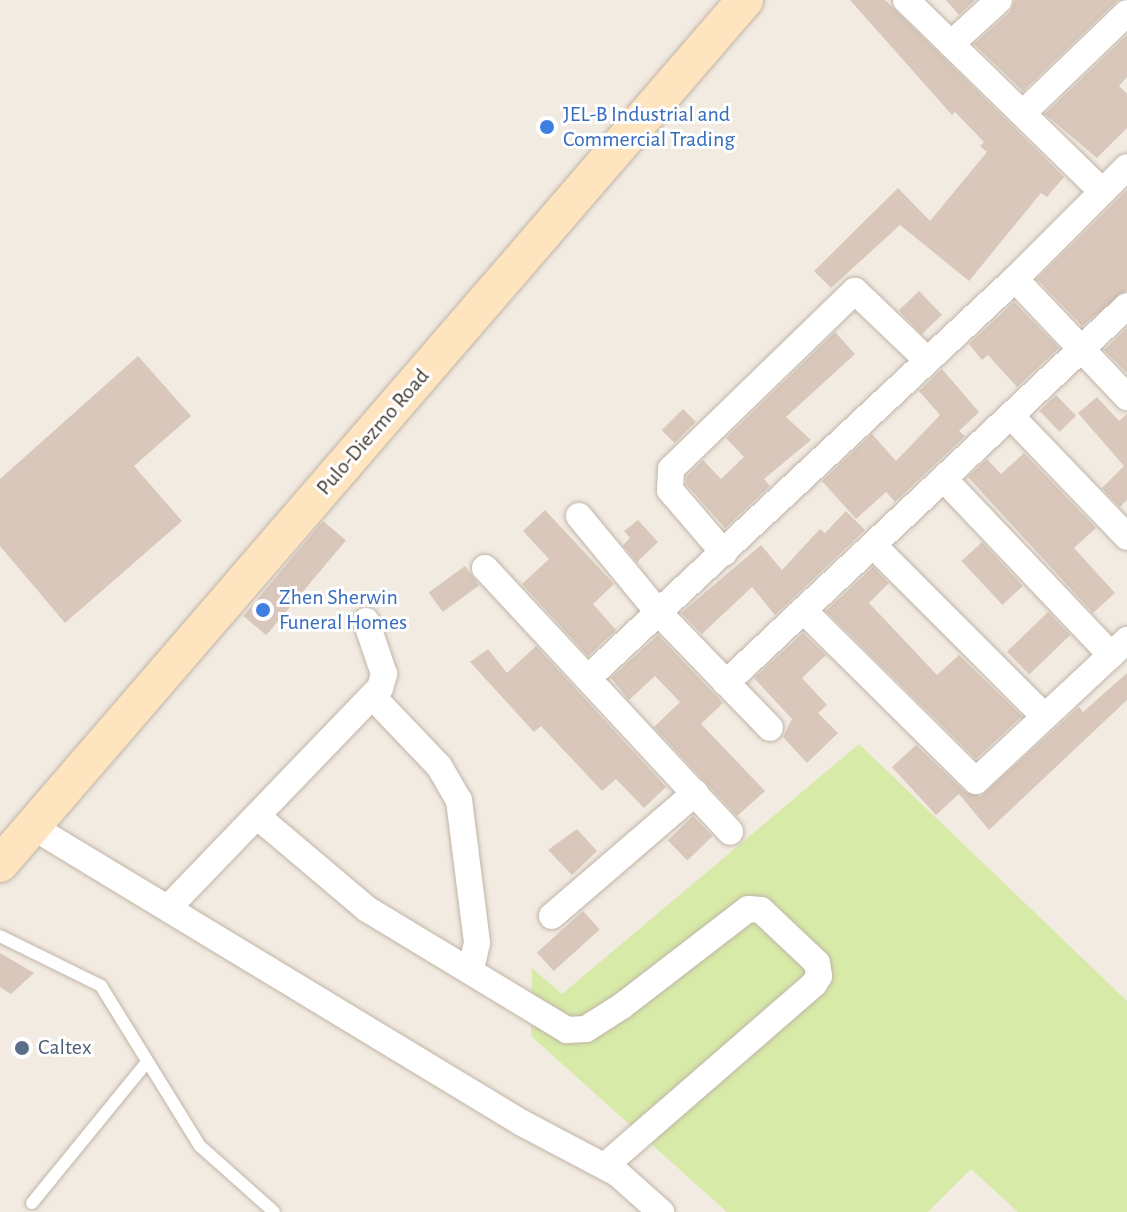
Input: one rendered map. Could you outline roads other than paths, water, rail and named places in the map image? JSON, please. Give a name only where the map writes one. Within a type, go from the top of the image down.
[{"type":"main road","name":"Pulo-Diezmo Road","points":[[0,864],[733,8]]},
{"type":"street","points":[[906,0],[1102,191]]},
{"type":"street","points":[[951,44],[999,0]]},
{"type":"street","points":[[1023,113],[1127,13]]},
{"type":"street","points":[[588,678],[1015,279],[1127,167]]},
{"type":"street","points":[[1015,279],[1127,397]]},
{"type":"street","points":[[724,553],[670,490],[671,469],[855,291],[927,360]]},
{"type":"street","points":[[726,683],[1127,306]]},
{"type":"street","points":[[1012,417],[1127,537]]},
{"type":"street","points":[[803,610],[976,781],[1119,648],[944,479]]},
{"type":"street","points":[[579,516],[658,612],[770,728]]},
{"type":"street","points":[[873,545],[1044,716]]},
{"type":"street","points":[[485,568],[730,832]]},
{"type":"street","points":[[168,908],[373,697],[384,674],[366,621]]},
{"type":"street","points":[[373,697],[439,766],[459,800],[477,943],[471,970]]},
{"type":"street","points":[[552,916],[695,793]]},
{"type":"street","points":[[257,816],[367,909],[567,1030],[578,1030],[622,1006],[748,909],[761,910],[817,963],[821,969],[814,984],[605,1166]]},
{"type":"street","points":[[33,827],[522,1123],[605,1166],[629,1200],[661,1212]]},
{"type":"lane","points":[[0,936],[101,986],[200,1146],[271,1211]]},
{"type":"lane","points":[[32,1203],[147,1062]]},
{"type":"place","name":"JEL-B Industrial and Commercial Trading","points":[[547,127]]},
{"type":"place","name":"Zhen Sherwin Funeral Homes","points":[[263,610]]},
{"type":"place","name":"Caltex","points":[[22,1048]]}]
